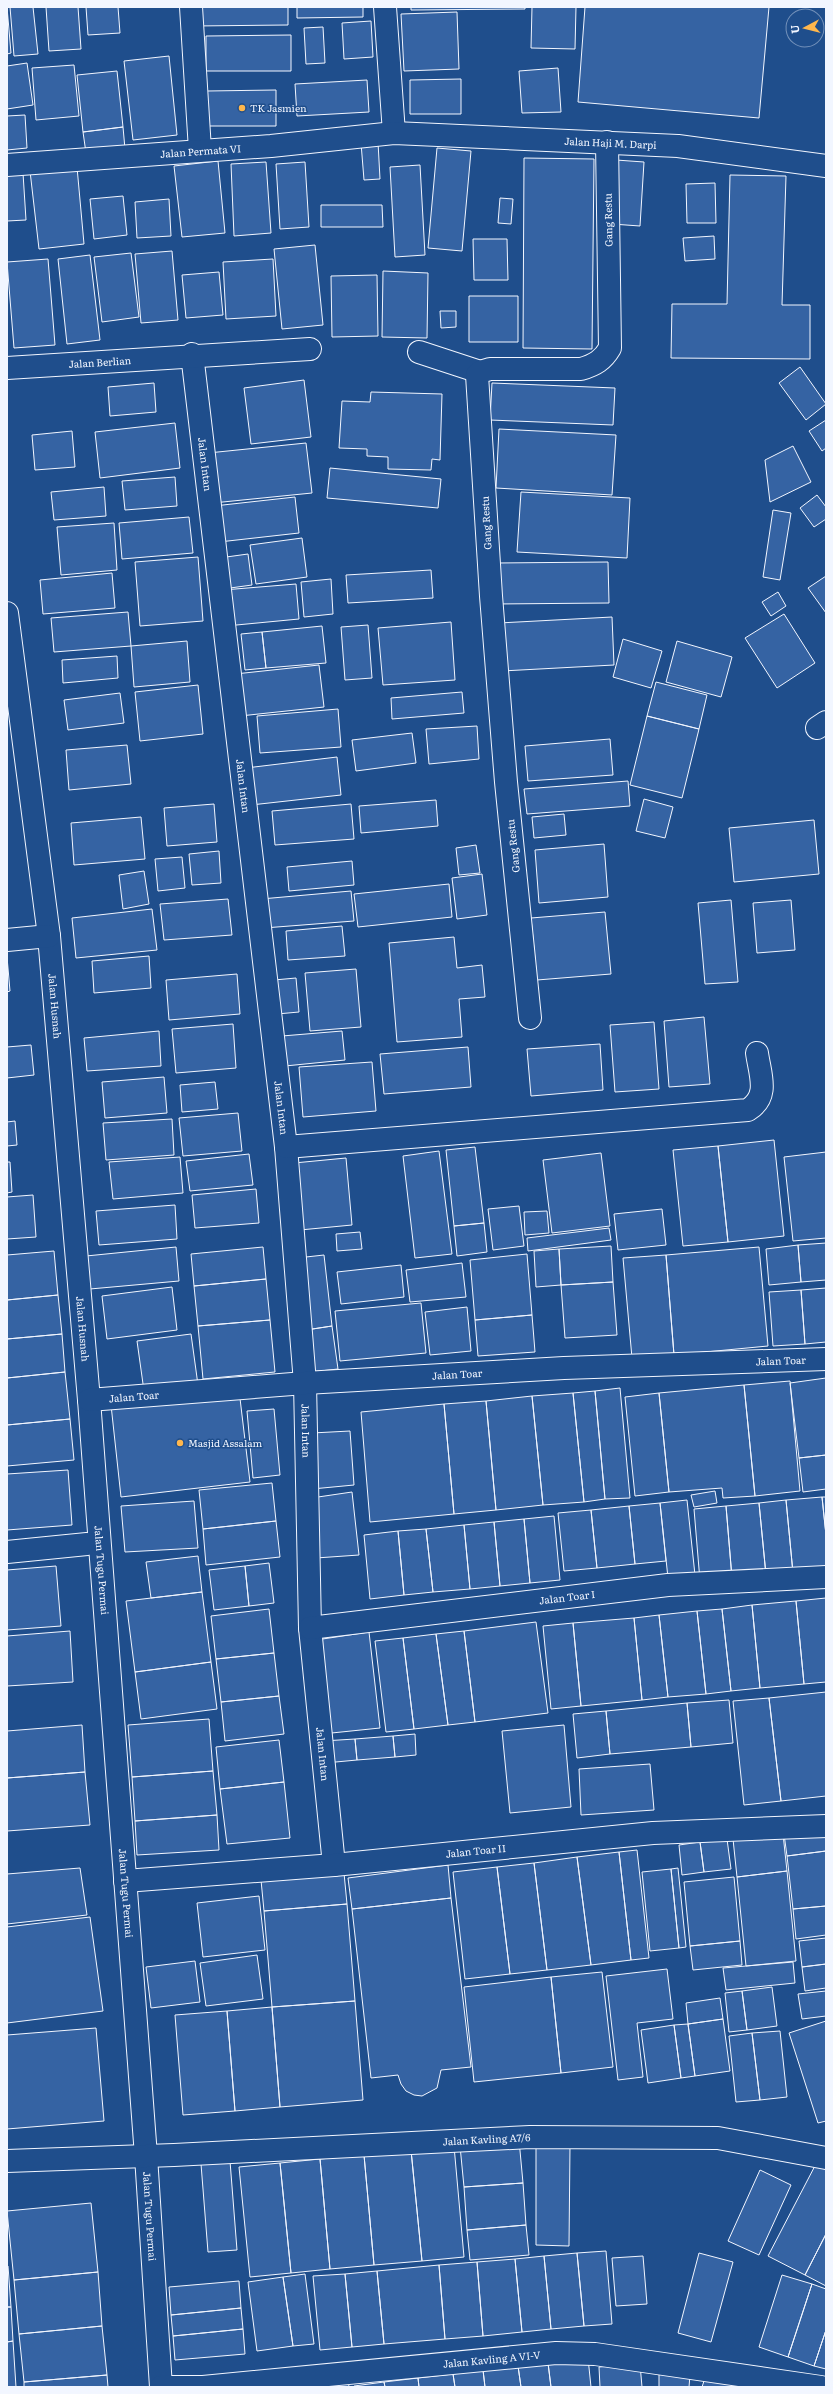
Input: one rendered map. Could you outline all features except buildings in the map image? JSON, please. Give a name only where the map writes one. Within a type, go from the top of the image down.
[{"type":"street","points":[[191,7],[200,150]]},
{"type":"street","points":[[385,7],[394,133]]},
{"type":"street","name":"Jalan Permata VI","points":[[7,165],[271,146],[394,133]]},
{"type":"street","name":"Jalan Haji M. Darpi","points":[[394,133],[678,146],[826,166]]},
{"type":"street","name":"Gang Restu","points":[[530,1018],[506,782],[491,596],[477,375],[480,372],[490,369],[581,369],[593,366],[604,359],[610,348],[607,142]]},
{"type":"street","name":"Jalan Berlian","points":[[7,368],[192,354],[310,349]]},
{"type":"street","points":[[419,352],[480,372]]},
{"type":"street","name":"Jalan Intan","points":[[192,354],[286,1147],[305,1383],[310,1628],[334,1865]]},
{"type":"street","name":"Jalan Husnah","points":[[7,613],[15,731],[49,936],[90,1400]]},
{"type":"street","points":[[7,940],[49,936]]},
{"type":"street","points":[[286,1147],[748,1110],[756,1105],[762,1094],[757,1053]]},
{"type":"street","name":"Jalan Toar","points":[[90,1400],[305,1383],[564,1368],[826,1359]]},
{"type":"street","name":"Jalan Tugu Permai","points":[[90,1400],[146,2156],[161,2387]]},
{"type":"street","points":[[7,1552],[87,1544]]},
{"type":"street","name":"Jalan Toar I","points":[[310,1628],[668,1585],[826,1577]]},
{"type":"street","name":"Jalan Toar II","points":[[125,1881],[334,1865],[653,1834],[826,1826]]},
{"type":"street","name":"Jalan Kavling A7/6","points":[[7,2161],[562,2137],[718,2138],[826,2158]]},
{"type":"street","name":"Jalan Kavling A VI-V","points":[[161,2387],[203,2387],[556,2353],[595,2354],[806,2383],[821,2387]]},
{"type":"place","name":"TK Jasmien","points":[[242,108]]},
{"type":"place","name":"Masjid Assalam","points":[[180,1443]]}]
